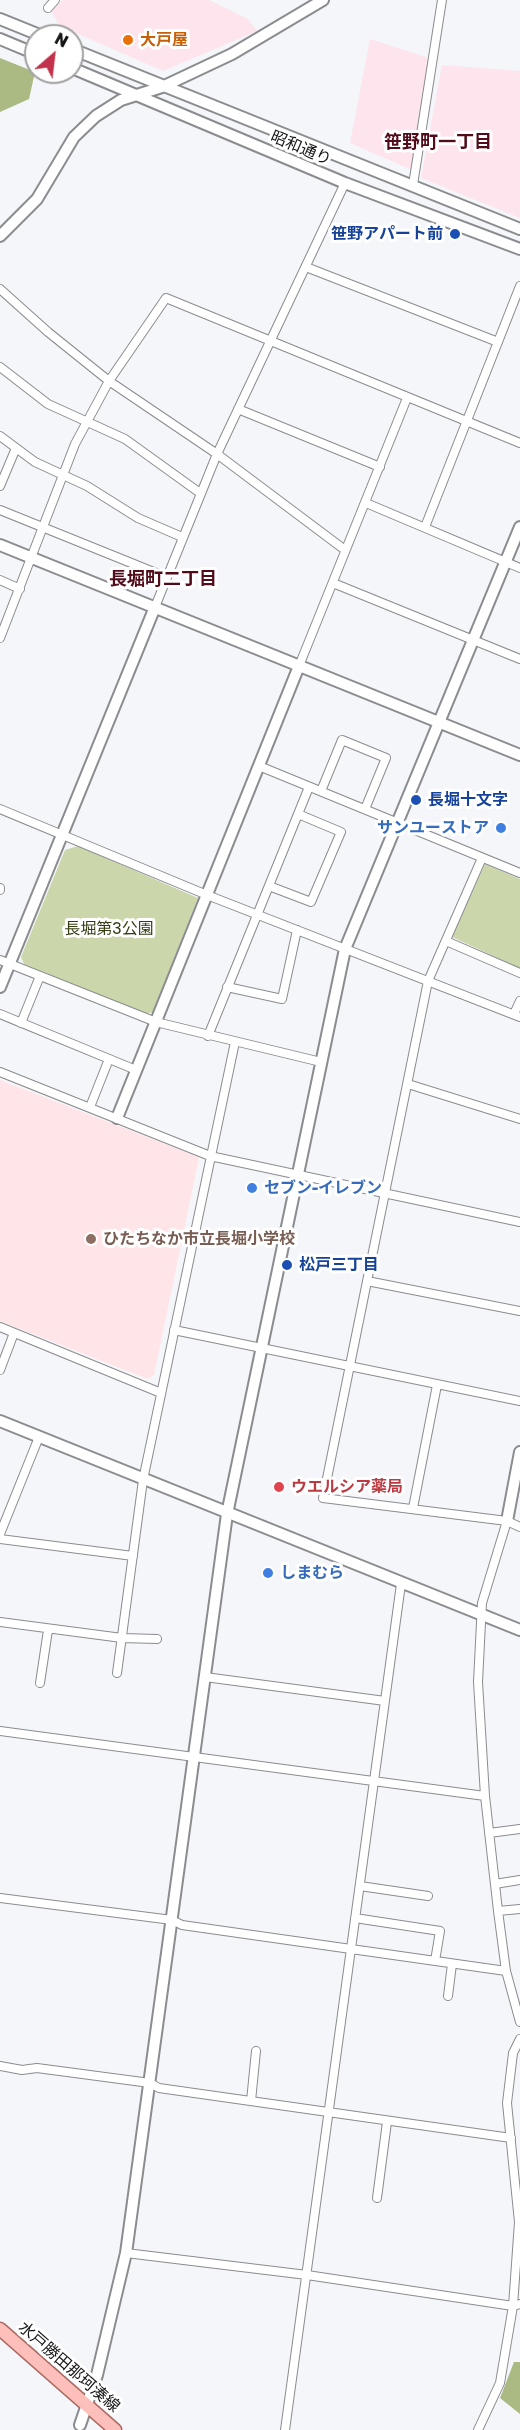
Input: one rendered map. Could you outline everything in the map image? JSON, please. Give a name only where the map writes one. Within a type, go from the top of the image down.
[{"type":"main road","name":"水戸勝田那珂湊線","points":[[0,2329],[115,2430]]},
{"type":"street","points":[[48,8],[55,0]]},
{"type":"street","points":[[0,236],[37,200],[81,128],[121,100],[162,87],[232,54],[323,0]]},
{"type":"street","points":[[413,185],[442,0]]},
{"type":"street","points":[[0,19],[24,29]]},
{"type":"street","points":[[0,39],[24,49]]},
{"type":"street","name":"昭和通り","points":[[84,54],[520,229]]},
{"type":"street","name":"昭和通り","points":[[84,73],[345,183],[520,249]]},
{"type":"street","points":[[0,987],[5,962],[63,835],[200,493],[345,183]]},
{"type":"street","points":[[306,267],[498,342]]},
{"type":"street","points":[[425,527],[520,286]]},
{"type":"street","points":[[0,289],[48,332],[109,381],[218,454],[345,550]]},
{"type":"street","points":[[0,638],[4,615],[20,589],[62,475],[86,423],[109,381],[165,298],[520,442]]},
{"type":"street","points":[[0,367],[48,404],[125,439],[200,493]]},
{"type":"street","points":[[117,1118],[407,398]]},
{"type":"street","points":[[238,409],[380,467]]},
{"type":"street","points":[[0,436],[35,462],[87,486],[138,518],[182,537]]},
{"type":"street","points":[[0,486],[16,448]]},
{"type":"street","points":[[366,503],[520,568]]},
{"type":"street","points":[[0,510],[166,578]]},
{"type":"street","points":[[79,2428],[100,2365],[126,2253],[227,1514],[345,950],[520,527]]},
{"type":"street","points":[[0,545],[520,755]]},
{"type":"street","points":[[0,580],[20,589]]},
{"type":"street","points":[[333,583],[520,659]]},
{"type":"street","points":[[321,791],[342,740],[386,758],[365,809]]},
{"type":"street","points":[[259,766],[520,873]]},
{"type":"street","points":[[208,1036],[309,787]]},
{"type":"street","points":[[0,809],[207,895],[517,1016],[520,1001]]},
{"type":"street","points":[[269,886],[311,902],[341,832],[298,814]]},
{"type":"street","points":[[482,858],[428,981],[323,1498],[507,1521],[520,1527]]},
{"type":"street","points":[[227,987],[282,999],[297,930]]},
{"type":"street","points":[[446,941],[520,973]]},
{"type":"street","points":[[5,962],[156,1022],[321,1062]]},
{"type":"street","points":[[21,1023],[40,976]]},
{"type":"street","points":[[0,1014],[136,1070]]},
{"type":"street","points":[[117,1673],[143,1480],[235,1042]]},
{"type":"street","points":[[90,1107],[109,1059]]},
{"type":"street","points":[[0,1072],[210,1156],[520,1222]]},
{"type":"street","points":[[408,1084],[520,1119]]},
{"type":"street","points":[[367,1281],[520,1311]]},
{"type":"street","points":[[0,1327],[161,1394]]},
{"type":"street","points":[[174,1330],[350,1368],[520,1401]]},
{"type":"street","points":[[0,1370],[14,1333]]},
{"type":"street","points":[[413,1508],[437,1385]]},
{"type":"street","points":[[0,1421],[520,1630]]},
{"type":"street","points":[[0,1534],[39,1437]]},
{"type":"street","points":[[520,1452],[507,1521],[482,1603],[478,1682],[485,1796],[498,1911],[506,1971],[520,2022]]},
{"type":"street","points":[[0,1539],[133,1556]]},
{"type":"street","points":[[285,2430],[401,1584]]},
{"type":"street","points":[[0,1622],[48,1630],[122,1638],[157,1639]]},
{"type":"street","points":[[40,1683],[48,1630]]},
{"type":"street","points":[[205,1677],[385,1701]]},
{"type":"street","points":[[0,1731],[485,1796]]},
{"type":"street","points":[[489,1833],[520,1828]]},
{"type":"street","points":[[495,1884],[520,1880]]},
{"type":"street","points":[[360,1886],[429,1896]]},
{"type":"street","points":[[0,1898],[172,1920],[182,1925],[506,1971]]},
{"type":"street","points":[[498,1911],[520,1909]]},
{"type":"street","points":[[355,1918],[440,1931],[435,1961]]},
{"type":"street","points":[[448,1996],[452,1964]]},
{"type":"street","points":[[478,2430],[503,2375],[517,2305],[519,2223],[507,2103],[513,2054],[520,2039]]},
{"type":"street","points":[[251,2101],[256,2051]]},
{"type":"street","points":[[0,2066],[22,2070],[37,2067],[150,2083],[159,2088],[511,2138]]},
{"type":"street","points":[[377,2198],[387,2122]]},
{"type":"street","points":[[126,2253],[307,2275],[517,2305]]},
{"type":"shaded area","points":[[63,0],[209,0],[248,19],[257,31],[163,71],[84,36],[84,24],[59,24],[51,11]]},
{"type":"shaded area","points":[[370,39],[426,57],[429,63],[412,170],[350,143]]},
{"type":"shaded area","points":[[442,65],[520,71],[520,218],[421,178]]},
{"type":"shaded area","name":"ひたちなか市立長堀小学校","points":[[0,1080],[199,1157],[154,1375],[148,1379],[0,1321]]},
{"type":"green space","points":[[0,58],[24,68],[24,84],[32,84],[29,99],[0,112]]},
{"type":"green space","name":"長堀第3公園","points":[[78,846],[198,898],[153,1012],[147,1014],[24,964],[21,957],[65,850]]},
{"type":"green space","points":[[485,864],[520,879],[520,968],[452,937]]},
{"type":"green space","points":[[514,2362],[520,2362],[520,2414],[500,2398]]},
{"type":"place","name":"大戸屋","points":[[128,40]]},
{"type":"place","name":"笹野アパート前","points":[[455,234]]},
{"type":"place","name":"長堀十文字","points":[[416,800]]},
{"type":"place","name":"サンユーストア","points":[[501,828]]},
{"type":"place","name":"セブン-イレブン","points":[[252,1188]]},
{"type":"place","name":"ひたちなか市立長堀小学校","points":[[91,1239]]},
{"type":"place","name":"松戸三丁目","points":[[287,1265]]},
{"type":"place","name":"ウエルシア薬局","points":[[279,1487]]},
{"type":"place","name":"しまむら","points":[[268,1573]]},
{"type":"district","name":"笹野町一丁目","points":[[438,142]]},
{"type":"district","name":"長堀町二丁目","points":[[163,579]]}]
